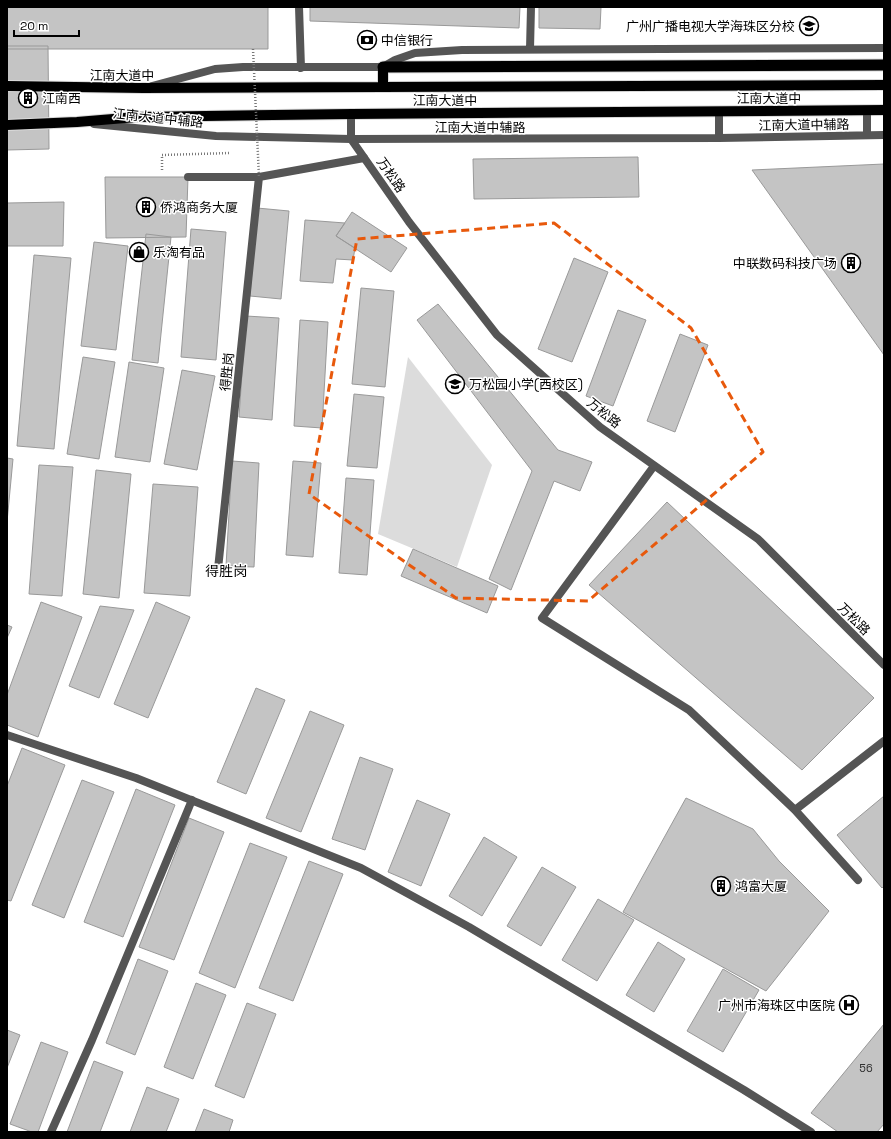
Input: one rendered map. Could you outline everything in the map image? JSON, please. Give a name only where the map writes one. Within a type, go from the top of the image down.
[{"type":"highway","points":[[383,67],[884,65]]},
{"type":"main road","points":[[383,67],[383,87]]},
{"type":"main road","name":"江南大道中","points":[[7,86],[143,88],[884,85]]},
{"type":"main road","name":"江南大道中","points":[[7,125],[77,122],[137,117],[884,110]]},
{"type":"street","points":[[299,7],[301,68]]},
{"type":"street","points":[[530,49],[531,7]]},
{"type":"street","points":[[143,88],[215,69],[243,67],[383,67],[403,57],[426,52],[530,49],[884,48]]},
{"type":"street","points":[[867,110],[867,135]]},
{"type":"street","points":[[719,111],[719,138]]},
{"type":"street","points":[[351,114],[351,139]]},
{"type":"street","name":"江南大道中辅路","points":[[77,122],[216,136],[351,139],[719,138],[884,135]]},
{"type":"street","name":"万松路","points":[[351,139],[409,222],[497,335],[600,427],[758,539],[884,665]]},
{"type":"street","points":[[188,177],[259,177],[364,158]]},
{"type":"street","name":"得胜岗","points":[[218,569],[259,177]]},
{"type":"street","points":[[654,466],[542,618],[688,710],[795,810],[858,880]]},
{"type":"street","points":[[7,735],[136,778],[361,868],[469,927],[744,1090],[811,1132]]},
{"type":"street","points":[[795,810],[884,741]]},
{"type":"street","points":[[51,1132],[95,1032],[192,800]]},
{"type":"path","points":[[253,49],[259,177]]},
{"type":"path","points":[[162,170],[162,155],[216,154]]},
{"type":"highlighted area","points":[[554,223],[691,328],[763,452],[588,601],[456,598],[309,494],[357,239]]},
{"type":"shaded area","points":[[408,357],[492,465],[457,567],[378,534]]},
{"type":"building","points":[[7,7],[268,7],[268,49],[7,49]]},
{"type":"building","points":[[310,7],[520,7],[519,28],[310,21]]},
{"type":"building","points":[[539,7],[601,7],[600,29],[539,28]]},
{"type":"building","name":"江南西","points":[[7,46],[48,46],[49,149],[7,150]]},
{"type":"building","points":[[638,157],[639,197],[474,199],[473,159]]},
{"type":"building","name":"中联数码科技广场","points":[[884,164],[884,355],[752,170]]},
{"type":"building","name":"侨鸿商务大厦","points":[[105,177],[188,177],[186,237],[106,238]]},
{"type":"building","points":[[64,202],[63,246],[7,246],[7,203]]},
{"type":"building","points":[[257,208],[289,211],[281,299],[250,296]]},
{"type":"building","points":[[352,212],[407,248],[391,272],[336,236]]},
{"type":"building","points":[[305,220],[345,223],[336,236],[355,248],[353,260],[336,259],[333,283],[300,281]]},
{"type":"building","points":[[191,229],[226,232],[216,360],[181,357]]},
{"type":"building","points":[[146,234],[171,237],[158,363],[132,360]]},
{"type":"building","points":[[94,242],[128,246],[116,350],[81,346]]},
{"type":"building","points":[[34,255],[71,258],[54,449],[17,446]]},
{"type":"building","points":[[574,258],[608,272],[572,362],[538,349]]},
{"type":"building","points":[[361,288],[394,291],[385,387],[352,384]]},
{"type":"building","points":[[438,304],[558,450],[592,462],[580,491],[554,481],[511,590],[489,579],[532,471],[417,320]]},
{"type":"building","points":[[618,310],[646,320],[613,406],[586,396]]},
{"type":"building","points":[[246,316],[279,318],[272,420],[239,417]]},
{"type":"building","points":[[300,320],[328,322],[322,428],[294,426]]},
{"type":"building","points":[[680,334],[708,345],[675,432],[647,421]]},
{"type":"building","points":[[83,357],[115,362],[99,459],[67,454]]},
{"type":"building","points":[[129,362],[164,368],[150,462],[115,457]]},
{"type":"building","points":[[182,370],[215,376],[197,470],[164,464]]},
{"type":"building","points":[[354,394],[384,397],[377,468],[347,466]]},
{"type":"building","points":[[7,458],[13,459],[7,522]]},
{"type":"building","points":[[232,461],[259,463],[254,567],[226,566]]},
{"type":"building","points":[[293,461],[321,463],[313,557],[286,555]]},
{"type":"building","points":[[39,465],[73,467],[62,596],[29,594]]},
{"type":"building","points":[[96,470],[131,474],[119,598],[83,594]]},
{"type":"building","points":[[346,478],[374,480],[367,575],[339,573]]},
{"type":"building","points":[[153,484],[198,487],[190,596],[144,593]]},
{"type":"building","points":[[667,502],[874,698],[802,770],[589,585]]},
{"type":"building","points":[[413,549],[498,586],[487,613],[401,576]]},
{"type":"building","points":[[41,602],[82,617],[38,737],[7,725],[7,695]]},
{"type":"building","points":[[156,602],[190,617],[148,718],[114,704]]},
{"type":"building","points":[[100,606],[134,610],[99,698],[69,686]]},
{"type":"building","points":[[7,625],[12,627],[7,638]]},
{"type":"building","points":[[256,688],[285,700],[246,794],[217,782]]},
{"type":"building","points":[[310,711],[344,725],[301,832],[266,818]]},
{"type":"building","points":[[22,748],[65,765],[11,901],[7,900],[7,786]]},
{"type":"building","points":[[360,757],[393,769],[365,850],[332,839]]},
{"type":"building","points":[[82,780],[114,792],[64,918],[32,905]]},
{"type":"building","points":[[136,789],[175,805],[123,937],[84,922]]},
{"type":"building","points":[[884,796],[884,886],[882,888],[837,835]]},
{"type":"building","name":"鸿富大厦","points":[[686,798],[753,829],[779,861],[829,911],[766,991],[623,912]]},
{"type":"building","points":[[417,800],[450,814],[421,886],[388,872]]},
{"type":"building","points":[[189,818],[224,832],[174,960],[139,947]]},
{"type":"building","points":[[484,837],[517,857],[482,916],[449,896]]},
{"type":"building","points":[[250,843],[287,857],[235,988],[199,973]]},
{"type":"building","points":[[309,861],[343,874],[293,1001],[259,988]]},
{"type":"building","points":[[542,867],[576,887],[541,946],[507,926]]},
{"type":"building","points":[[598,899],[634,920],[597,981],[562,960]]},
{"type":"building","points":[[658,942],[685,959],[654,1012],[626,995]]},
{"type":"building","points":[[138,959],[168,971],[135,1055],[106,1043]]},
{"type":"building","points":[[723,969],[759,990],[723,1052],[687,1031]]},
{"type":"building","points":[[196,983],[226,995],[193,1079],[164,1067]]},
{"type":"building","points":[[247,1003],[276,1014],[244,1098],[215,1086]]},
{"type":"building","points":[[884,1024],[884,1124],[877,1132],[838,1132],[811,1113]]},
{"type":"building","points":[[7,1030],[20,1035],[7,1068]]},
{"type":"building","points":[[41,1042],[68,1052],[38,1132],[32,1132],[10,1124]]},
{"type":"building","points":[[94,1061],[123,1072],[100,1132],[67,1132]]},
{"type":"building","points":[[147,1087],[179,1099],[166,1132],[130,1132]]},
{"type":"building","points":[[204,1109],[233,1120],[229,1132],[195,1132]]},
{"type":"place","name":"广州广播电视大学海珠区分校","points":[[809,26]]},
{"type":"place","name":"中信银行","points":[[367,40]]},
{"type":"place","name":"江南西","points":[[28,98]]},
{"type":"place","name":"侨鸿商务大厦","points":[[146,207]]},
{"type":"place","name":"乐淘有品","points":[[139,252]]},
{"type":"place","name":"中联数码科技广场","points":[[851,263]]},
{"type":"place","name":"万松园小学(西校区)","points":[[455,384]]},
{"type":"place","name":"鸿富大厦","points":[[721,886]]},
{"type":"place","name":"广州市海珠区中医院","points":[[849,1005]]},
{"type":"district","name":"得胜岗","points":[[226,571]]}]
